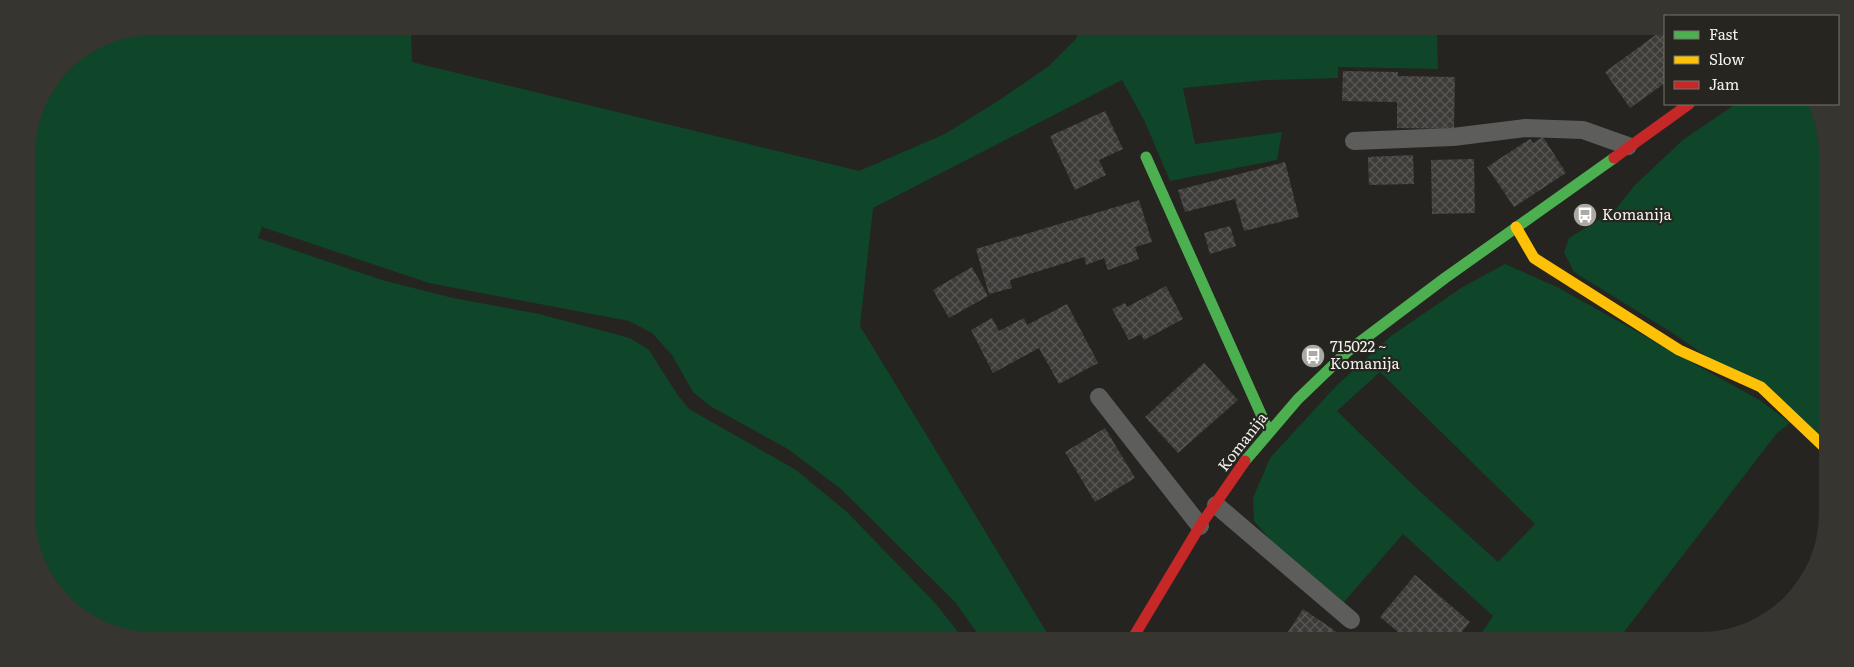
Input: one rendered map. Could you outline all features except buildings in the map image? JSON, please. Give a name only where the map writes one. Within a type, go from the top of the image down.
[{"type":"street","name":"Komanija","points":[[1136,632],[1200,526],[1238,470],[1298,399],[1348,351],[1516,227],[1688,105]]},
{"type":"street","points":[[1146,157],[1269,432]]},
{"type":"street","points":[[1516,227],[1534,258],[1679,350],[1761,387],[1819,442]]},
{"type":"lane","points":[[1354,141],[1454,137],[1526,128],[1583,130],[1628,146]]},
{"type":"lane","points":[[1099,397],[1200,526]]},
{"type":"lane","points":[[1216,505],[1351,620]]},
{"type":"green space","points":[[154,35],[411,35],[412,62],[859,171],[945,134],[1049,66],[1078,35],[1437,35],[1438,69],[1338,67],[1338,78],[1266,80],[1183,88],[1195,144],[1282,132],[1277,160],[1170,181],[1145,122],[1122,80],[873,208],[860,326],[1047,632],[977,632],[955,602],[841,489],[788,449],[710,406],[693,392],[672,355],[652,333],[629,321],[429,283],[262,227],[258,238],[382,280],[453,298],[539,314],[630,338],[649,350],[677,394],[689,409],[796,470],[847,512],[936,604],[958,632],[147,632],[116,626],[88,612],[65,591],[47,565],[37,536],[35,513],[35,147],[41,116],[55,88],[88,55],[116,41],[131,37]]},
{"type":"green space","points":[[1735,105],[1808,105],[1815,123],[1819,154],[1819,434],[1674,334],[1574,272],[1564,252],[1569,238],[1615,210],[1635,185],[1684,139]]},
{"type":"green space","points":[[1505,264],[1557,287],[1761,401],[1790,423],[1777,433],[1624,632],[1482,632],[1493,616],[1403,534],[1344,602],[1272,542],[1254,521],[1253,498],[1270,458],[1337,385],[1391,336],[1461,288]],"holes":[[[1380,372],[1535,524],[1498,562],[1414,486],[1337,411]]]},
{"type":"traffic: fast","points":[[1146,157],[1269,432]]},
{"type":"traffic: fast","points":[[1245,461],[1298,399],[1348,351],[1445,278],[1614,158]]},
{"type":"traffic: slow","points":[[1516,227],[1534,258],[1679,350],[1761,387],[1819,442]]},
{"type":"traffic: jam","points":[[1614,158],[1688,105]]},
{"type":"traffic: jam","points":[[1136,632],[1200,526],[1245,461]]},
{"type":"place","name":"Komanija","points":[[1585,215]]},
{"type":"place","name":"715022 ~ Komanija","points":[[1313,356]]}]
